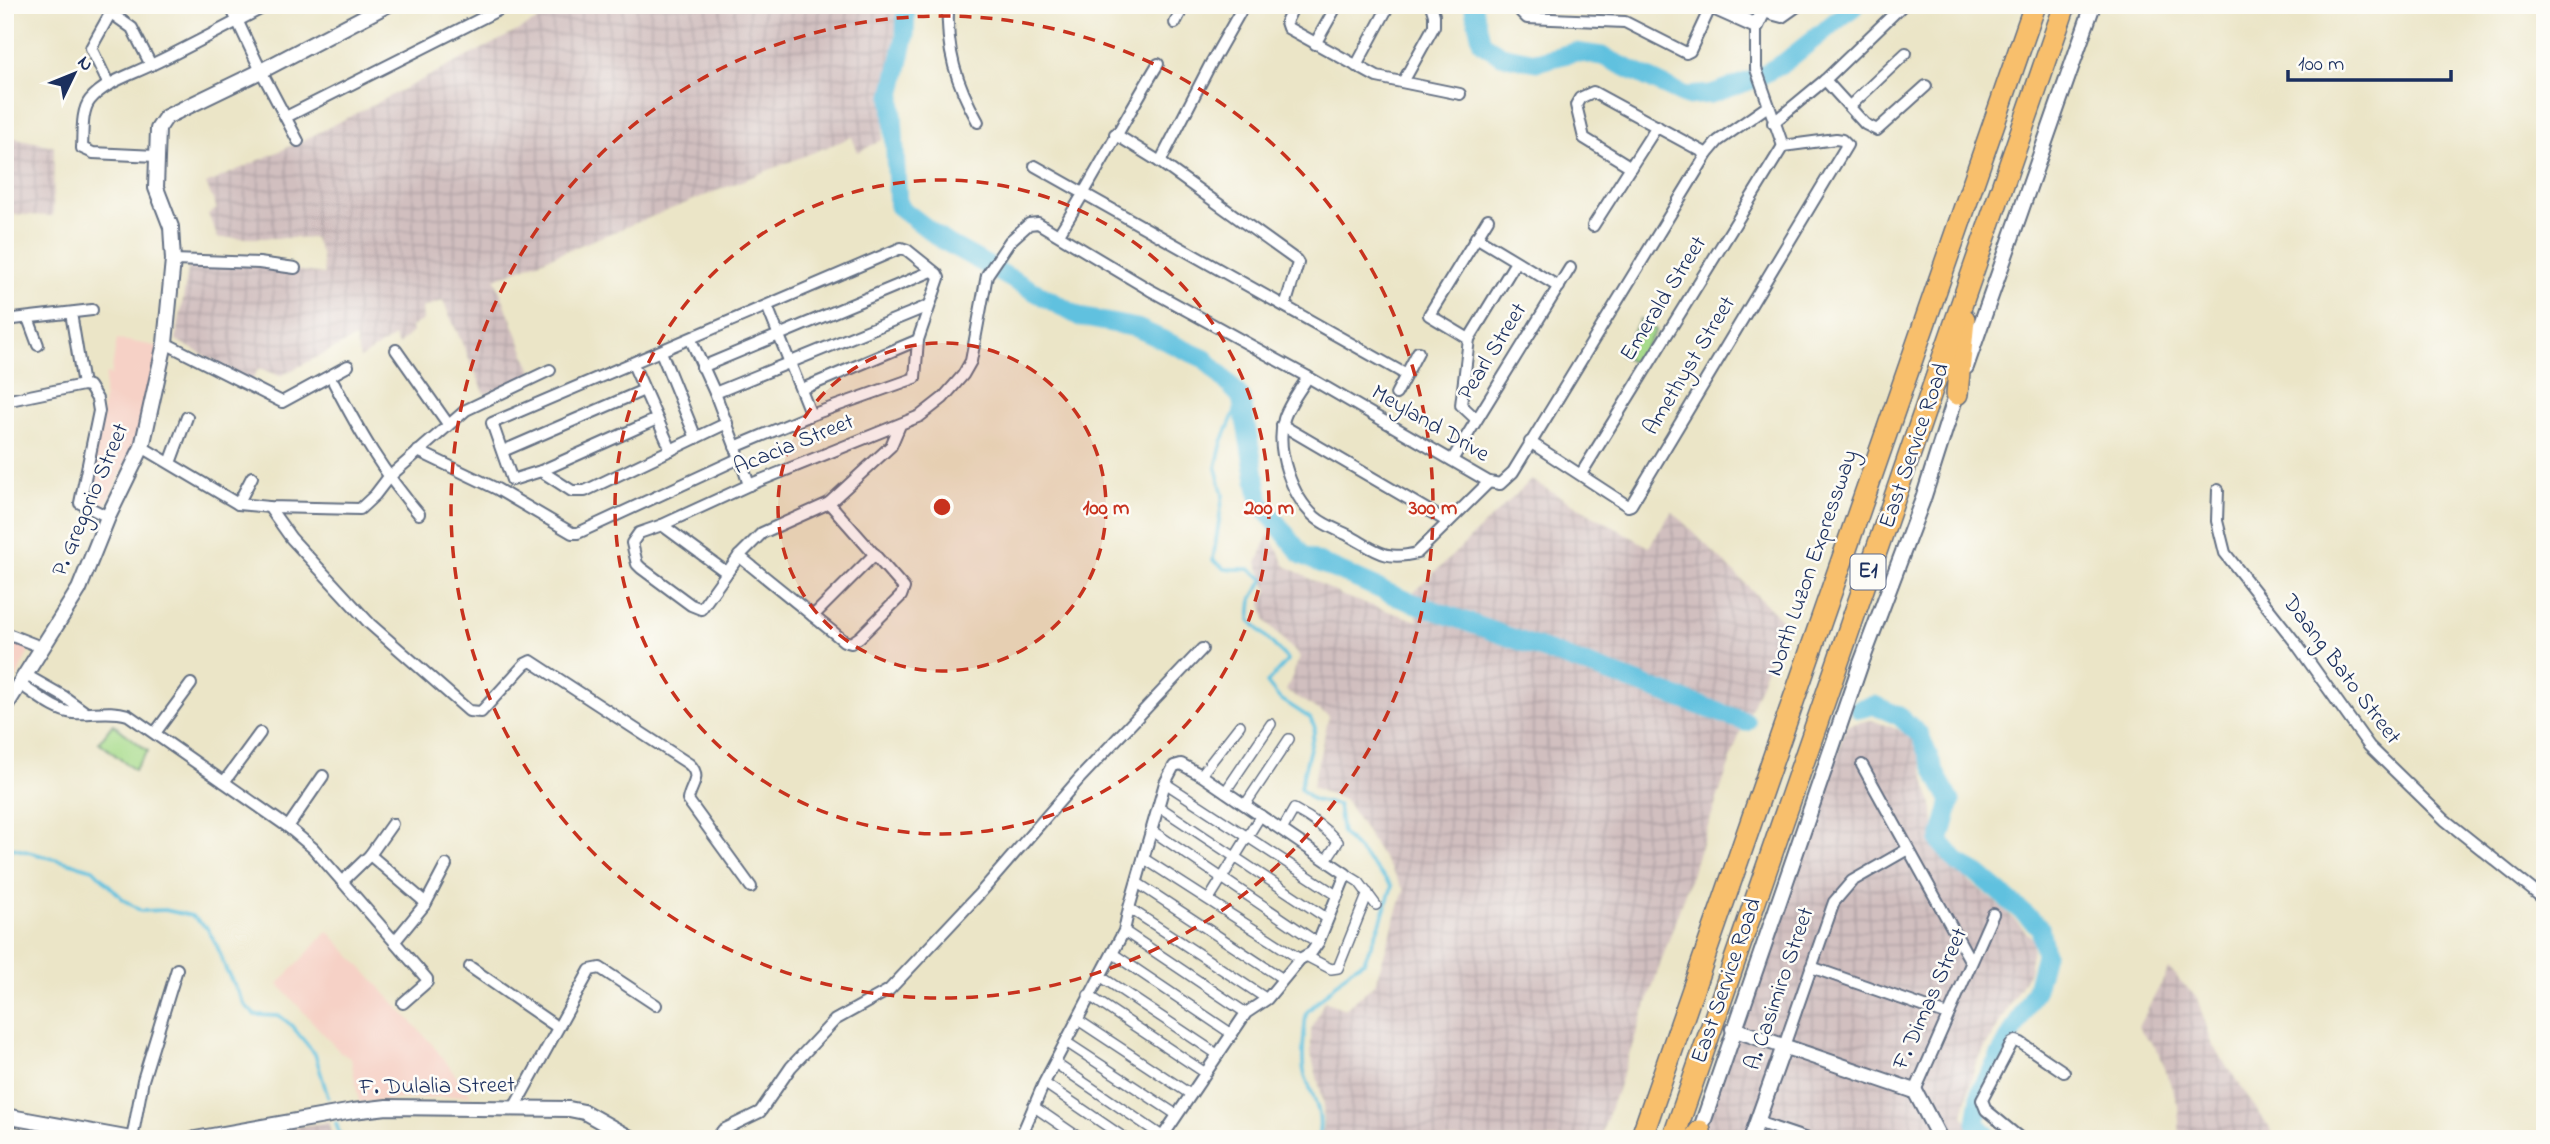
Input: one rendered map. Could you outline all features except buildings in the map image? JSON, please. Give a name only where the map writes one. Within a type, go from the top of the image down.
[{"type":"highway","name":"North Luzon Expressway","points":[[1641,1139],[2035,5]]},
{"type":"highway","name":"E1","points":[[1673,1139],[2065,5]]},
{"type":"highway","points":[[1956,394],[1968,282]]},
{"type":"street","points":[[230,5],[298,141]]},
{"type":"street","points":[[156,156],[87,152],[82,148],[86,107],[90,100],[109,85],[268,5]]},
{"type":"street","name":"P. Gregorio Street","points":[[5,707],[79,589],[108,517],[142,447],[165,343],[173,260],[171,227],[156,188],[158,128],[166,117],[387,5]]},
{"type":"street","points":[[286,117],[508,5]]},
{"type":"street","points":[[948,5],[954,68],[961,92],[978,122]]},
{"type":"street","points":[[1175,23],[1184,5]]},
{"type":"street","points":[[1160,162],[1244,5]]},
{"type":"street","points":[[1294,5],[1286,25],[1356,66],[1377,77],[1460,94]]},
{"type":"street","points":[[1315,44],[1337,5]]},
{"type":"street","points":[[1356,66],[1389,5]]},
{"type":"street","points":[[1403,82],[1434,26],[1431,5]]},
{"type":"street","points":[[1518,5],[1527,18],[1625,22],[1686,53],[1690,51],[1710,6],[1756,26]]},
{"type":"street","points":[[1783,146],[1756,69],[1756,26],[1764,9],[1782,17],[1800,5]]},
{"type":"street","points":[[1773,123],[1825,80],[1903,5]]},
{"type":"street","name":"East Service Road","points":[[1697,1136],[1860,666],[1923,499],[1956,394],[2093,5]]},
{"type":"street","points":[[109,85],[91,48],[113,9],[132,28],[151,65]]},
{"type":"street","points":[[1850,106],[1906,53]]},
{"type":"street","points":[[1059,234],[1158,64]]},
{"type":"street","points":[[1825,80],[1865,124],[1877,130],[1926,86]]},
{"type":"street","points":[[1631,167],[1584,138],[1576,105],[1578,100],[1593,93],[1707,154]]},
{"type":"street","name":"Meyland Drive","points":[[987,275],[1010,241],[1030,223],[1038,223],[1150,290],[1308,377],[1489,482],[1500,484],[1508,479],[1707,154],[1718,141],[1768,106]]},
{"type":"street","points":[[1593,226],[1657,126]]},
{"type":"street","points":[[1115,134],[1160,162],[1296,260],[1298,264],[1284,306]]},
{"type":"street","name":"Amethyst Street","points":[[1530,442],[1628,506],[1631,505],[1847,145],[1836,139],[1783,146]]},
{"type":"street","name":"Emerald Street","points":[[1581,474],[1783,146]]},
{"type":"street","points":[[1035,166],[1405,374]]},
{"type":"street","points":[[1469,339],[1429,315],[1488,219]]},
{"type":"street","points":[[1476,237],[1559,288]]},
{"type":"street","points":[[512,480],[492,423],[901,248],[907,250],[939,278],[918,340],[914,379],[811,415],[735,447]]},
{"type":"street","points":[[173,260],[259,263],[295,268]]},
{"type":"street","points":[[1476,419],[1461,405],[1469,339],[1516,262]]},
{"type":"street","name":"Pearl Street","points":[[1452,460],[1570,268]]},
{"type":"street","points":[[702,368],[932,271]]},
{"type":"street","name":"Acacia Street","points":[[726,572],[701,609],[637,564],[632,543],[639,533],[920,416],[943,398],[971,361],[987,275]]},
{"type":"street","points":[[767,306],[811,415]]},
{"type":"street","points":[[715,393],[928,306]]},
{"type":"street","points":[[5,320],[92,310]]},
{"type":"street","points":[[72,313],[83,384],[93,391],[99,411],[80,503],[108,517]]},
{"type":"street","points":[[28,318],[38,345]]},
{"type":"street","points":[[691,340],[715,393],[749,485]]},
{"type":"street","points":[[802,389],[918,340]]},
{"type":"street","points":[[165,343],[282,402],[348,366]]},
{"type":"street","points":[[396,350],[448,424]]},
{"type":"street","points":[[661,352],[696,438]]},
{"type":"street","points":[[1396,394],[1418,352]]},
{"type":"street","points":[[633,364],[671,450]]},
{"type":"street","points":[[142,447],[239,504],[269,508],[359,509],[375,495],[388,478],[448,424],[478,403],[550,370]]},
{"type":"street","points":[[1308,377],[1284,416],[1283,425],[1287,475],[1299,498],[1316,518],[1387,557],[1418,552],[1489,482]]},
{"type":"street","points":[[334,383],[388,478],[419,514]]},
{"type":"street","points":[[5,387],[7,401],[83,384]]},
{"type":"street","points":[[503,451],[644,390]]},
{"type":"street","points":[[170,463],[187,416]]},
{"type":"street","points":[[497,489],[505,482],[541,471],[657,419]]},
{"type":"street","points":[[541,471],[572,491],[585,491],[727,423]]},
{"type":"street","points":[[662,525],[726,572],[738,556],[766,531],[829,503],[891,446],[900,425]]},
{"type":"street","points":[[1283,425],[1448,522]]},
{"type":"street","points":[[418,451],[497,489],[566,531],[578,533],[740,458]]},
{"type":"street","points":[[239,504],[252,477]]},
{"type":"street","name":"Daang Bato Street","points":[[2218,490],[2217,521],[2225,553],[2295,642],[2369,746],[2445,820],[2545,900]]},
{"type":"street","points":[[738,556],[844,641],[851,643],[901,596],[904,588],[829,503]]},
{"type":"street","points":[[269,508],[291,538],[370,624],[469,711],[481,712],[525,664],[531,661],[689,764],[696,775],[696,783],[688,800],[751,887]]},
{"type":"street","points":[[813,616],[874,554]]},
{"type":"street","points":[[5,633],[41,647]]},
{"type":"street","points":[[716,1139],[723,1130],[760,1112],[791,1067],[835,1020],[889,990],[982,891],[1079,779],[1202,649]]},
{"type":"street","points":[[22,679],[46,686],[85,712]]},
{"type":"street","points":[[22,679],[40,696],[63,711],[115,711],[128,715],[288,827],[313,848],[427,979],[427,982],[403,1003]]},
{"type":"street","points":[[155,733],[191,684]]},
{"type":"street","points":[[40,696],[46,686]]},
{"type":"street","points":[[1201,775],[1240,724]]},
{"type":"street","points":[[1225,792],[1271,724]]},
{"type":"street","points":[[224,782],[260,733]]},
{"type":"street","points":[[1245,805],[1289,739]]},
{"type":"street","points":[[1036,1139],[1021,1135],[1088,995],[1124,931],[1165,782],[1174,766],[1181,764],[1201,775],[1261,815],[1359,883],[1376,905]]},
{"type":"street","points":[[1862,765],[1971,962]]},
{"type":"street","points":[[288,827],[323,776]]},
{"type":"street","points":[[1165,782],[1338,896]]},
{"type":"street","points":[[1158,806],[1328,919]]},
{"type":"street","points":[[1282,830],[1294,809],[1309,817],[1325,828],[1338,842],[1326,860]]},
{"type":"street","points":[[1209,899],[1261,815]]},
{"type":"street","points":[[343,881],[370,855],[392,824]]},
{"type":"street","points":[[1151,830],[1318,943]]},
{"type":"street","name":"A. Casimiro Street","points":[[1751,1139],[1834,902],[1852,881],[1908,849]]},
{"type":"street","points":[[370,855],[426,903]]},
{"type":"street","points":[[1143,858],[1303,957],[1331,969],[1338,968],[1368,893]]},
{"type":"street","points":[[396,942],[426,903],[446,865]]},
{"type":"street","points":[[1055,1063],[1161,1137],[1246,1013],[1267,999],[1318,943],[1346,874]]},
{"type":"street","points":[[1136,881],[1283,979]]},
{"type":"street","points":[[1129,908],[1267,999]]},
{"type":"street","name":"F. Dimas Street","points":[[1940,1139],[1915,1091],[1993,914]]},
{"type":"street","points":[[1124,931],[1246,1013]]},
{"type":"street","points":[[1112,953],[1232,1034]]},
{"type":"street","points":[[470,967],[557,1027]]},
{"type":"street","points":[[1811,967],[1948,1015]]},
{"type":"street","points":[[514,1108],[557,1027],[593,968],[600,968],[656,1005]]},
{"type":"street","points":[[5,1116],[131,1139],[143,1080],[177,969]]},
{"type":"street","points":[[1100,976],[1217,1054]]},
{"type":"street","points":[[1088,995],[1204,1072]]},
{"type":"street","points":[[1078,1020],[1190,1094]]},
{"type":"street","points":[[1734,1029],[1915,1091]]},
{"type":"street","points":[[1066,1042],[1177,1115]]},
{"type":"street","points":[[2021,1139],[1986,1110],[1982,1100],[2012,1043],[2021,1043],[2064,1072]]},
{"type":"street","points":[[1044,1083],[1126,1139]]},
{"type":"street","points":[[1033,1106],[1081,1139]]},
{"type":"street","name":"F. Dulalia Street","points":[[195,1139],[387,1107],[569,1109],[584,1112],[632,1139]]},
{"type":"street","points":[[1757,1122],[1807,1139]]},
{"type":"shaded area","points":[[568,5],[899,5],[882,140],[858,152],[852,137],[495,279],[533,374],[485,394],[443,301],[422,308],[423,320],[411,327],[412,332],[398,345],[394,337],[360,359],[355,338],[280,376],[259,368],[251,381],[176,340],[189,264],[256,265],[324,274],[321,253],[314,238],[218,238],[208,214],[217,209],[206,184],[302,141]]},
{"type":"shaded area","points":[[5,136],[54,146],[53,216],[5,214]]},
{"type":"shaded area","points":[[117,339],[160,347],[137,442],[103,510],[86,499],[102,415],[106,374],[111,375]]},
{"type":"shaded area","points":[[1531,480],[1649,547],[1672,511],[1782,620],[1760,686],[1739,736],[1600,1139],[1322,1139],[1324,1104],[1311,1054],[1311,1030],[1324,1001],[1345,1009],[1375,984],[1404,890],[1346,801],[1312,787],[1329,716],[1286,691],[1300,657],[1265,620],[1262,604],[1268,590],[1257,563],[1269,533],[1286,566],[1343,596],[1418,621],[1412,594]]},
{"type":"shaded area","points":[[5,636],[31,646],[16,679],[5,694]]},
{"type":"shaded area","points":[[1871,720],[1914,735],[1933,810],[1936,843],[1961,874],[2005,910],[2034,940],[2029,971],[1975,1065],[1963,1115],[1978,1139],[1699,1139],[1847,725]]},
{"type":"shaded area","points":[[328,931],[432,1044],[471,1095],[359,1102],[351,1059],[340,1052],[278,984]]},
{"type":"shaded area","points":[[2169,969],[2197,998],[2213,1046],[2277,1139],[2180,1139],[2178,1105],[2159,1052],[2138,1027]]},
{"type":"shaded area","points":[[328,1122],[333,1139],[223,1139]]},
{"type":"green space","points":[[1640,320],[1656,330],[1635,364],[1620,355]]},
{"type":"green space","points":[[113,724],[148,751],[134,770],[99,742]]},
{"type":"waterway","points":[[906,5],[905,37],[892,96],[898,206],[942,240],[1080,317],[1137,328],[1205,359],[1241,397],[1260,502],[1302,555],[1400,598],[1746,722]]},
{"type":"waterway","points":[[1473,5],[1482,43],[1501,55],[1536,62],[1575,52],[1602,56],[1686,96],[1711,94],[1755,79],[1785,62],[1856,5]]},
{"type":"waterway","points":[[1241,397],[1222,442],[1216,468],[1223,495],[1213,560],[1225,569],[1249,569],[1264,579],[1252,599],[1250,620],[1288,660],[1267,683],[1279,698],[1310,718],[1315,728],[1300,788],[1313,800],[1338,805],[1342,833],[1392,886],[1364,961],[1351,969],[1306,1013],[1304,1069],[1319,1113],[1318,1139]]},
{"type":"waterway","points":[[1859,709],[1874,705],[1899,716],[1920,735],[1951,801],[1940,842],[1958,863],[1978,874],[2040,927],[2045,954],[2036,989],[1981,1090],[1976,1123],[1991,1139]]},
{"type":"waterway","points":[[5,846],[93,869],[124,900],[141,911],[165,910],[192,916],[207,928],[245,1005],[255,1015],[280,1016],[315,1054],[328,1097]]},
{"type":"waterway","points":[[336,1123],[341,1139]]}]
